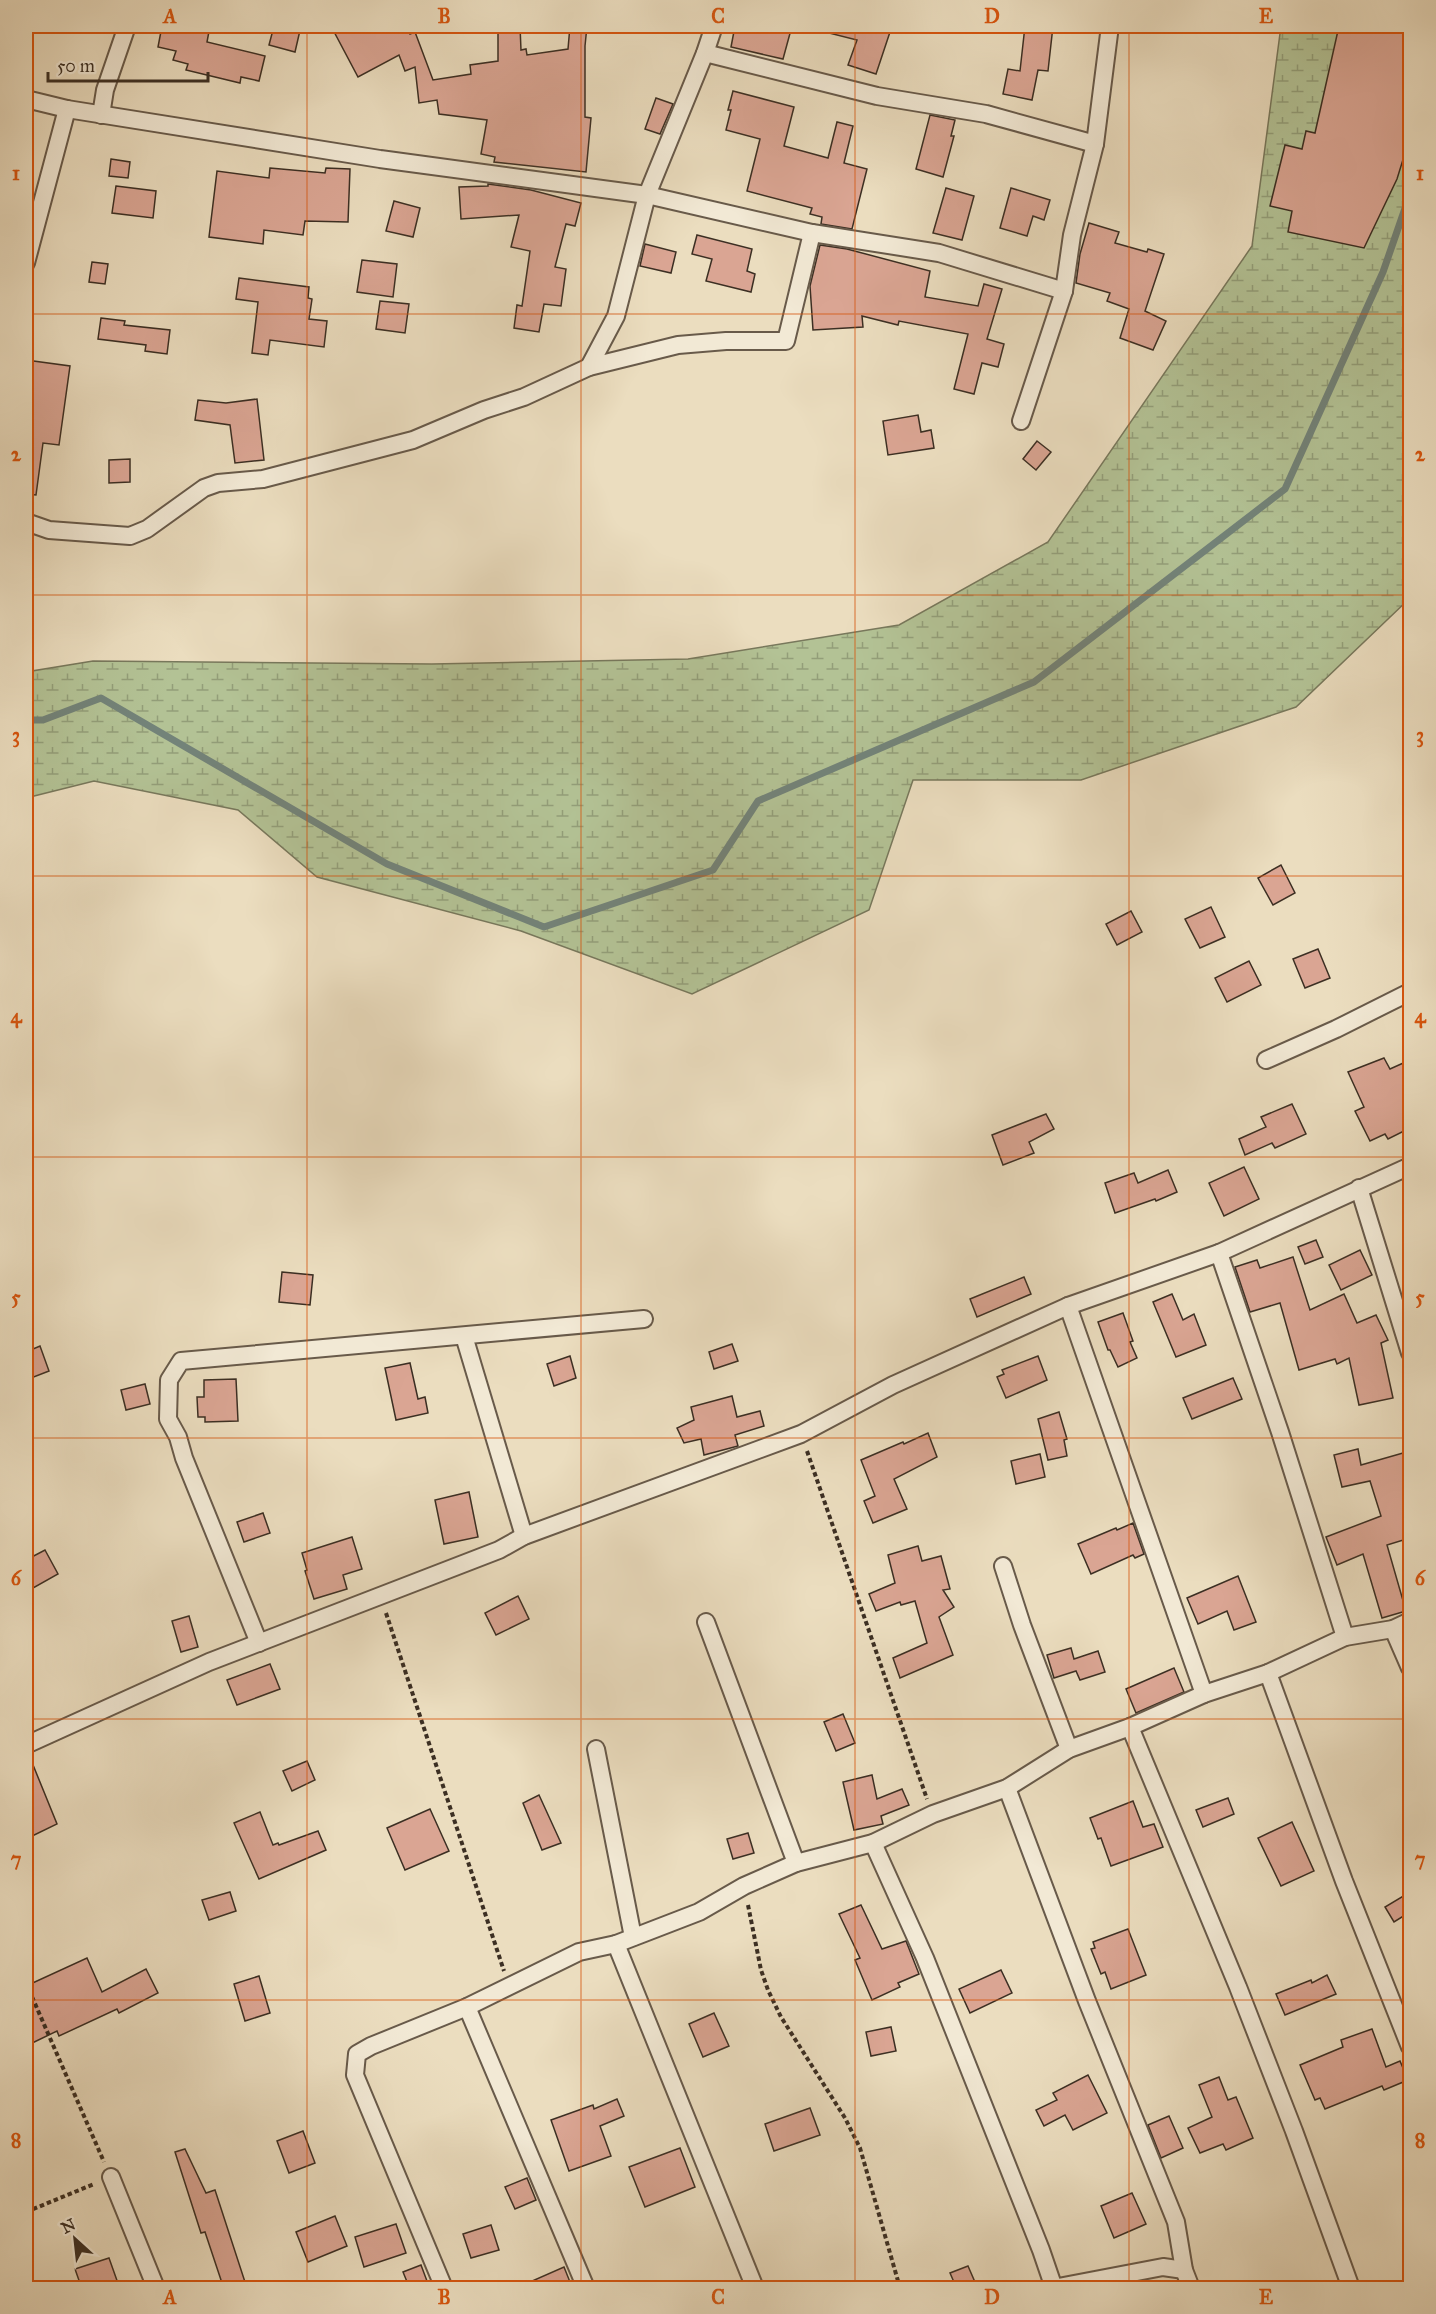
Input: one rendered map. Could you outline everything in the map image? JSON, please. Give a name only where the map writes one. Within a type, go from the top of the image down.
[{"type":"street","points":[[101,115],[105,90],[127,26]]},
{"type":"street","points":[[590,367],[615,316],[646,195],[714,26]]},
{"type":"street","points":[[1021,421],[1064,291],[1072,235],[1095,144],[1110,26]]},
{"type":"street","points":[[705,53],[877,96],[986,114],[1095,144]]},
{"type":"street","points":[[26,99],[101,115],[380,159],[646,195],[812,233],[939,253],[1064,291]]},
{"type":"street","points":[[26,263],[67,109]]},
{"type":"street","points":[[26,522],[49,530],[130,536],[147,529],[204,488],[218,483],[263,479],[413,440],[484,410],[524,397],[590,367],[678,345],[726,341],[786,341],[812,233]]},
{"type":"street","points":[[1266,1060],[1336,1029],[1410,992]]},
{"type":"street","points":[[26,1745],[209,1662],[499,1550],[524,1536],[801,1434],[893,1385],[1068,1306],[1219,1252],[1410,1166]]},
{"type":"street","points":[[1359,1188],[1410,1353]]},
{"type":"street","points":[[1219,1252],[1280,1432],[1345,1636]]},
{"type":"street","points":[[1068,1306],[1204,1694]]},
{"type":"street","points":[[258,1643],[184,1458],[178,1437],[168,1419],[169,1380],[181,1361],[644,1319]]},
{"type":"street","points":[[464,1336],[524,1536]]},
{"type":"street","points":[[1003,1566],[1069,1749]]},
{"type":"street","points":[[444,2289],[355,2075],[357,2054],[371,2046],[467,2007],[579,1952],[616,1944],[699,1912],[744,1886],[796,1863],[873,1843],[933,1814],[1007,1788],[1069,1749],[1130,1727],[1204,1694],[1268,1673],[1345,1636],[1393,1629],[1410,1621]]},
{"type":"street","points":[[706,1622],[796,1863]]},
{"type":"street","points":[[1393,1629],[1410,1668]]},
{"type":"street","points":[[1268,1673],[1344,1881],[1410,2047]]},
{"type":"street","points":[[1130,1727],[1255,2031],[1351,2289]]},
{"type":"street","points":[[596,1749],[633,1937]]},
{"type":"street","points":[[1007,1788],[1087,2001],[1176,2222],[1184,2270],[1191,2289]]},
{"type":"street","points":[[873,1843],[925,1958],[1053,2288],[1163,2267],[1184,2270]]},
{"type":"street","points":[[616,1944],[755,2289]]},
{"type":"street","points":[[467,2007],[586,2289]]},
{"type":"street","points":[[111,2177],[156,2289]]},
{"type":"path","points":[[801,1434],[933,1814]]},
{"type":"path","points":[[380,1596],[508,1986]]},
{"type":"path","points":[[744,1886],[760,1970],[782,2017],[856,2139],[900,2289]]},
{"type":"path","points":[[26,1983],[111,2177],[26,2212]]},
{"type":"green space","points":[[1281,26],[1410,26],[1410,598],[1296,707],[1081,780],[913,780],[869,910],[692,994],[521,931],[317,877],[238,810],[94,781],[26,798],[26,672],[93,661],[432,664],[688,659],[899,625],[1048,542],[1252,246]]},
{"type":"building","points":[[162,26],[210,26],[207,42],[265,56],[259,81],[241,77],[240,83],[186,70],[188,64],[173,60],[176,51],[158,47]]},
{"type":"building","points":[[274,26],[301,26],[295,52],[269,45]]},
{"type":"building","points":[[331,26],[406,26],[410,34],[415,32],[433,80],[471,74],[470,65],[498,61],[498,26],[520,26],[521,50],[526,49],[527,55],[568,49],[570,26],[587,26],[585,117],[591,118],[586,172],[494,162],[495,157],[481,154],[487,120],[439,114],[437,100],[419,103],[415,67],[405,71],[399,55],[358,77]]},
{"type":"building","points":[[735,26],[792,26],[783,59],[731,47]]},
{"type":"building","points":[[826,26],[892,26],[876,74],[848,65],[857,40],[825,32]]},
{"type":"building","points":[[1025,26],[1053,26],[1048,71],[1038,70],[1032,100],[1003,94],[1008,69],[1020,71]]},
{"type":"building","points":[[1339,26],[1410,26],[1410,137],[1397,179],[1364,248],[1288,232],[1292,211],[1270,206],[1285,145],[1302,149],[1306,131],[1315,133]]},
{"type":"building","points":[[733,91],[794,107],[784,146],[828,158],[837,122],[853,126],[844,163],[867,169],[852,229],[821,224],[822,217],[810,214],[812,208],[747,191],[760,139],[726,130]]},
{"type":"building","points":[[656,98],[673,104],[660,134],[645,129]]},
{"type":"building","points":[[930,115],[955,120],[951,136],[954,136],[943,177],[916,169]]},
{"type":"building","points":[[111,159],[130,162],[128,178],[109,176]]},
{"type":"building","points":[[270,168],[325,173],[326,168],[350,169],[348,222],[305,221],[303,235],[264,230],[263,244],[209,237],[217,171],[269,178]]},
{"type":"building","points":[[488,184],[531,190],[581,203],[575,226],[566,224],[555,267],[566,269],[561,306],[544,304],[539,332],[514,328],[517,305],[522,306],[530,251],[511,247],[519,215],[461,219],[459,187],[488,186]]},
{"type":"building","points":[[116,186],[156,191],[153,218],[112,213]]},
{"type":"building","points":[[946,188],[974,196],[962,240],[933,233]]},
{"type":"building","points":[[1011,188],[1050,200],[1044,220],[1033,216],[1027,236],[1000,228]]},
{"type":"building","points":[[394,201],[420,208],[413,237],[386,231]]},
{"type":"building","points":[[1089,223],[1119,232],[1115,243],[1164,254],[1145,311],[1166,321],[1153,350],[1120,338],[1129,309],[1107,301],[1110,293],[1076,283],[1080,254]]},
{"type":"building","points":[[697,235],[752,249],[747,271],[755,274],[751,292],[706,281],[712,259],[692,254]]},
{"type":"building","points":[[645,244],[676,252],[671,273],[640,266]]},
{"type":"building","points":[[820,245],[847,249],[930,271],[925,297],[978,306],[984,284],[1002,289],[987,339],[1004,344],[998,367],[982,363],[974,394],[954,389],[968,334],[899,321],[898,325],[862,316],[863,327],[813,330],[810,286]]},
{"type":"building","points":[[362,260],[397,264],[393,297],[357,292]]},
{"type":"building","points":[[92,262],[108,264],[105,284],[89,282]]},
{"type":"building","points":[[239,278],[309,287],[308,298],[312,299],[309,319],[327,321],[324,347],[270,340],[268,355],[252,353],[258,302],[236,299]]},
{"type":"building","points":[[380,301],[409,304],[405,333],[376,329]]},
{"type":"building","points":[[101,318],[125,321],[124,325],[170,330],[167,354],[145,351],[146,345],[98,339]]},
{"type":"building","points":[[26,360],[70,366],[59,445],[43,443],[36,495],[26,494]]},
{"type":"building","points":[[257,399],[264,460],[235,463],[230,425],[195,420],[198,400],[226,403]]},
{"type":"building","points":[[918,415],[921,432],[931,430],[934,448],[888,455],[883,421]]},
{"type":"building","points":[[1037,441],[1051,452],[1036,470],[1023,459]]},
{"type":"building","points":[[130,459],[130,482],[109,483],[109,460]]},
{"type":"building","points":[[1281,865],[1295,893],[1273,905],[1258,878]]},
{"type":"building","points":[[1211,907],[1225,937],[1200,948],[1185,919]]},
{"type":"building","points":[[1131,911],[1142,932],[1117,945],[1106,924]]},
{"type":"building","points":[[1318,949],[1330,978],[1305,988],[1293,959]]},
{"type":"building","points":[[1249,961],[1261,985],[1227,1002],[1215,978]]},
{"type":"building","points":[[1384,1058],[1390,1069],[1410,1060],[1410,1128],[1388,1139],[1385,1134],[1370,1141],[1355,1111],[1364,1107],[1348,1072]]},
{"type":"building","points":[[1292,1104],[1306,1134],[1275,1148],[1272,1143],[1245,1155],[1239,1139],[1266,1127],[1261,1117]]},
{"type":"building","points":[[1046,1114],[1054,1129],[1029,1142],[1034,1153],[1003,1165],[992,1135]]},
{"type":"building","points":[[1244,1167],[1259,1199],[1224,1216],[1209,1183]]},
{"type":"building","points":[[1168,1170],[1177,1192],[1115,1213],[1105,1183],[1134,1173],[1138,1183]]},
{"type":"building","points":[[1316,1240],[1323,1257],[1305,1264],[1298,1247]]},
{"type":"building","points":[[1360,1250],[1372,1275],[1341,1290],[1329,1265]]},
{"type":"building","points":[[1293,1257],[1310,1310],[1344,1294],[1357,1323],[1376,1315],[1388,1340],[1381,1343],[1393,1398],[1359,1405],[1349,1358],[1337,1364],[1335,1359],[1299,1370],[1280,1303],[1250,1312],[1235,1267],[1257,1260],[1260,1268]]},
{"type":"building","points":[[282,1272],[313,1275],[310,1305],[279,1302]]},
{"type":"building","points":[[1024,1277],[1031,1294],[977,1317],[970,1299]]},
{"type":"building","points":[[1172,1294],[1183,1320],[1194,1314],[1206,1345],[1176,1357],[1153,1302]]},
{"type":"building","points":[[1123,1313],[1133,1341],[1130,1342],[1137,1358],[1118,1367],[1108,1350],[1098,1322]]},
{"type":"building","points":[[732,1344],[738,1361],[714,1369],[709,1352]]},
{"type":"building","points":[[40,1346],[49,1371],[26,1380],[26,1352]]},
{"type":"building","points":[[570,1356],[576,1378],[554,1386],[547,1364]]},
{"type":"building","points":[[1038,1356],[1047,1380],[1006,1398],[997,1377],[1004,1374],[1002,1370]]},
{"type":"building","points":[[410,1363],[418,1399],[425,1397],[428,1413],[396,1420],[385,1368]]},
{"type":"building","points":[[1233,1378],[1242,1399],[1192,1419],[1183,1398]]},
{"type":"building","points":[[236,1379],[238,1421],[205,1422],[205,1417],[198,1417],[197,1397],[204,1397],[204,1380]]},
{"type":"building","points":[[145,1384],[150,1404],[126,1410],[121,1390]]},
{"type":"building","points":[[732,1396],[737,1417],[760,1411],[764,1426],[735,1435],[738,1446],[704,1455],[701,1439],[684,1443],[677,1428],[694,1420],[691,1407]]},
{"type":"building","points":[[1059,1412],[1067,1439],[1064,1440],[1067,1456],[1048,1460],[1038,1419]]},
{"type":"building","points":[[928,1433],[937,1457],[894,1479],[907,1509],[873,1523],[864,1501],[875,1496],[861,1460]]},
{"type":"building","points":[[1358,1449],[1361,1465],[1410,1451],[1410,1472],[1403,1474],[1410,1498],[1410,1538],[1387,1545],[1406,1611],[1382,1618],[1363,1554],[1337,1565],[1326,1537],[1381,1516],[1370,1481],[1342,1487],[1334,1455]]},
{"type":"building","points":[[1040,1454],[1045,1477],[1016,1484],[1011,1461]]},
{"type":"building","points":[[469,1492],[478,1537],[444,1544],[435,1500]]},
{"type":"building","points":[[263,1513],[270,1533],[244,1542],[237,1522]]},
{"type":"building","points":[[1133,1523],[1144,1554],[1135,1558],[1133,1555],[1091,1574],[1078,1544]]},
{"type":"building","points":[[352,1537],[362,1569],[343,1575],[347,1589],[314,1599],[302,1553]]},
{"type":"building","points":[[918,1546],[922,1561],[941,1556],[950,1589],[943,1590],[954,1607],[939,1617],[953,1655],[900,1678],[893,1658],[927,1643],[915,1601],[901,1605],[900,1602],[876,1611],[869,1594],[895,1583],[888,1555]]},
{"type":"building","points":[[45,1550],[58,1574],[26,1592],[26,1560]]},
{"type":"building","points":[[1238,1576],[1256,1622],[1234,1630],[1227,1611],[1198,1624],[1187,1598]]},
{"type":"building","points":[[518,1596],[529,1619],[496,1635],[485,1613]]},
{"type":"building","points":[[189,1616],[198,1647],[181,1652],[172,1621]]},
{"type":"building","points":[[1071,1648],[1074,1659],[1098,1651],[1105,1672],[1080,1680],[1076,1671],[1054,1678],[1047,1655]]},
{"type":"building","points":[[270,1664],[280,1689],[237,1705],[227,1680]]},
{"type":"building","points":[[1174,1668],[1184,1692],[1136,1713],[1126,1689]]},
{"type":"building","points":[[843,1714],[855,1743],[836,1751],[824,1722]]},
{"type":"building","points":[[26,1755],[29,1755],[57,1824],[26,1839]]},
{"type":"building","points":[[307,1761],[315,1780],[292,1791],[283,1771]]},
{"type":"building","points":[[872,1775],[877,1799],[902,1789],[909,1805],[881,1816],[883,1824],[854,1830],[843,1782]]},
{"type":"building","points":[[539,1795],[561,1843],[542,1850],[523,1803]]},
{"type":"building","points":[[1228,1798],[1234,1814],[1203,1827],[1196,1810]]},
{"type":"building","points":[[1133,1801],[1143,1827],[1154,1824],[1163,1847],[1111,1866],[1101,1838],[1098,1839],[1090,1818]]},
{"type":"building","points":[[430,1809],[449,1851],[405,1870],[387,1828]]},
{"type":"building","points":[[260,1812],[273,1845],[318,1831],[326,1850],[259,1879],[234,1823]]},
{"type":"building","points":[[1292,1822],[1314,1871],[1281,1886],[1258,1838]]},
{"type":"building","points":[[748,1833],[754,1853],[733,1859],[727,1839]]},
{"type":"building","points":[[230,1892],[236,1911],[209,1920],[202,1900]]},
{"type":"building","points":[[1410,1892],[1410,1912],[1394,1922],[1385,1907]]},
{"type":"building","points":[[861,1905],[882,1949],[906,1941],[919,1974],[898,1983],[900,1987],[872,2000],[855,1960],[860,1958],[839,1914]]},
{"type":"building","points":[[1128,1929],[1146,1975],[1111,1989],[1105,1972],[1101,1974],[1091,1949],[1095,1948],[1093,1942]]},
{"type":"building","points":[[87,1958],[102,1992],[146,1969],[158,1993],[119,2013],[117,2009],[59,2036],[57,2031],[26,2046],[26,1986]]},
{"type":"building","points":[[1001,1970],[1012,1993],[970,2013],[959,1989]]},
{"type":"building","points":[[1327,1975],[1336,1994],[1285,2015],[1276,1994],[1311,1980],[1312,1983]]},
{"type":"building","points":[[259,1976],[270,2013],[245,2021],[234,1984]]},
{"type":"building","points":[[714,2013],[729,2046],[703,2057],[689,2024]]},
{"type":"building","points":[[891,2027],[896,2051],[871,2056],[866,2032]]},
{"type":"building","points":[[1372,2029],[1386,2067],[1400,2061],[1408,2080],[1384,2090],[1382,2086],[1325,2109],[1320,2098],[1315,2100],[1300,2065],[1343,2047],[1341,2040]]},
{"type":"building","points":[[1088,2075],[1107,2113],[1073,2130],[1065,2115],[1044,2126],[1036,2110],[1057,2100],[1053,2093]]},
{"type":"building","points":[[1219,2077],[1228,2100],[1236,2097],[1253,2138],[1226,2150],[1223,2144],[1200,2153],[1188,2128],[1212,2117],[1199,2085]]},
{"type":"building","points":[[617,2099],[624,2116],[600,2126],[611,2156],[569,2171],[551,2120],[593,2105],[594,2109]]},
{"type":"building","points":[[810,2108],[820,2135],[774,2151],[765,2124]]},
{"type":"building","points":[[1169,2116],[1183,2148],[1161,2158],[1148,2125]]},
{"type":"building","points":[[303,2131],[315,2163],[289,2173],[277,2141]]},
{"type":"building","points":[[680,2148],[695,2187],[645,2207],[629,2167]]},
{"type":"building","points":[[185,2149],[206,2193],[215,2190],[245,2282],[224,2289],[205,2232],[201,2233],[175,2152]]},
{"type":"building","points":[[527,2178],[536,2200],[515,2209],[505,2187]]},
{"type":"building","points":[[1132,2193],[1146,2224],[1114,2238],[1101,2206]]},
{"type":"building","points":[[335,2216],[347,2246],[308,2262],[296,2232]]},
{"type":"building","points":[[396,2224],[406,2253],[364,2267],[355,2237]]},
{"type":"building","points":[[491,2225],[499,2250],[471,2258],[463,2234]]},
{"type":"building","points":[[109,2258],[120,2289],[82,2289],[75,2269]]},
{"type":"building","points":[[421,2265],[427,2281],[410,2289],[403,2272]]},
{"type":"building","points":[[968,2266],[978,2289],[957,2289],[950,2273]]},
{"type":"building","points":[[564,2267],[570,2282],[555,2289],[514,2289]]},
{"type":"waterway","points":[[26,720],[43,720],[101,698],[387,864],[544,927],[713,870],[758,801],[1034,682],[1285,489],[1383,272],[1410,194]]}]
